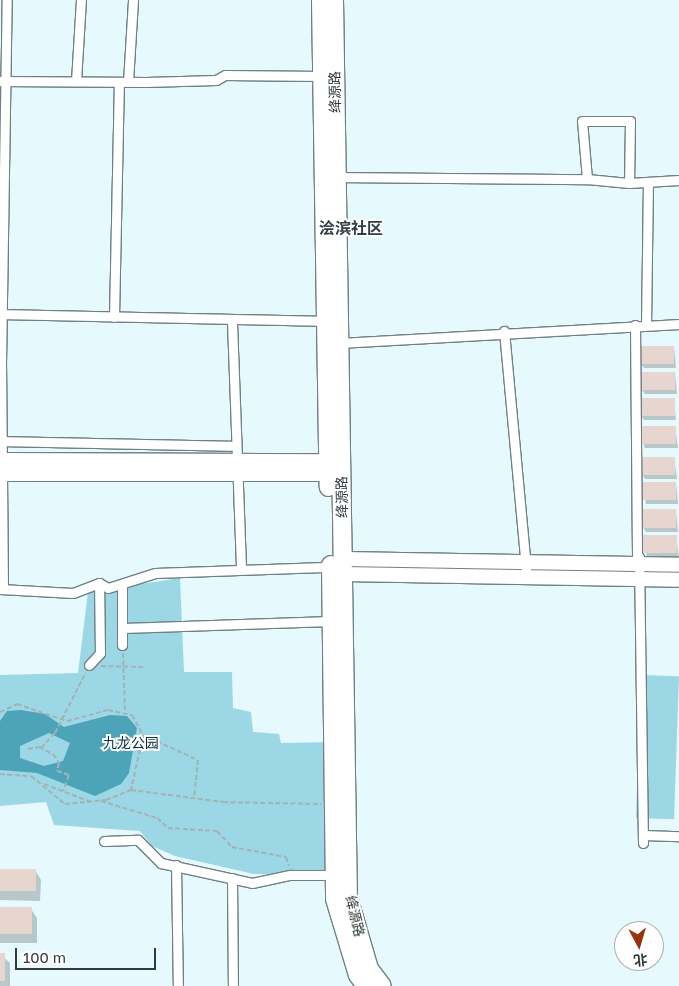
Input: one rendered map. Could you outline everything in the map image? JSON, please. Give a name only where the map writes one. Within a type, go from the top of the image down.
[{"type":"highway","name":"绛源路","points":[[321,0],[329,468],[339,567],[331,621],[335,898],[358,975],[366,986]]},
{"type":"highway","name":"绛源路","points":[[334,0],[339,343],[339,567],[348,896],[369,969],[382,986]]},
{"type":"main road","points":[[0,467],[236,459],[329,468]]},
{"type":"main road","points":[[339,567],[639,559],[679,565]]},
{"type":"main road","points":[[339,567],[527,577],[679,580]]},
{"type":"street","points":[[7,0],[3,81],[0,441],[1,589],[73,593],[99,584],[108,588],[155,573],[241,568],[339,567]]},
{"type":"street","points":[[76,82],[81,0]]},
{"type":"street","points":[[114,317],[123,82],[134,0]]},
{"type":"street","points":[[3,81],[123,82],[216,80],[225,75],[322,76]]},
{"type":"street","points":[[587,179],[582,121],[630,121],[628,183]]},
{"type":"street","points":[[336,178],[587,179],[628,183],[679,180]]},
{"type":"street","points":[[646,325],[648,182]]},
{"type":"street","points":[[1,309],[114,317],[232,322],[326,321]]},
{"type":"street","points":[[232,322],[241,568]]},
{"type":"street","points":[[339,343],[504,331],[679,324]]},
{"type":"street","points":[[635,325],[643,839],[679,836]]},
{"type":"street","points":[[504,331],[527,577]]},
{"type":"street","points":[[0,441],[236,459]]},
{"type":"street","points":[[89,665],[100,654],[99,584]]},
{"type":"street","points":[[122,584],[122,645]]},
{"type":"street","points":[[123,628],[331,621]]},
{"type":"street","points":[[104,841],[138,840],[161,863],[252,883],[292,875],[335,875]]},
{"type":"street","points":[[176,865],[178,986]]},
{"type":"street","points":[[232,878],[233,986]]},
{"type":"path","points":[[122,645],[125,713]]},
{"type":"path","points":[[41,748],[55,733],[89,665],[144,668]]},
{"type":"path","points":[[0,712],[17,704],[45,710],[62,720],[108,710],[125,713],[139,723],[143,735],[131,790]]},
{"type":"path","points":[[143,735],[198,760],[194,798]]},
{"type":"path","points":[[28,749],[41,748],[56,759],[58,771],[69,776],[63,791]]},
{"type":"path","points":[[0,774],[31,776],[42,783],[65,804],[94,803],[131,790],[194,798],[287,806],[334,804]]},
{"type":"path","points":[[42,783],[94,803]]},
{"type":"path","points":[[101,801],[157,818],[168,828],[217,831],[232,847],[246,853],[286,856],[292,875]]},
{"type":"green space","name":"九龙公园","points":[[180,578],[184,672],[232,672],[233,708],[251,712],[253,732],[279,734],[281,743],[333,742],[335,875],[254,874],[175,856],[152,846],[140,831],[54,825],[46,802],[0,806],[0,675],[78,673],[88,592]]},
{"type":"green space","points":[[641,675],[679,676],[674,819],[636,818]]},
{"type":"shaded area","points":[[21,710],[45,714],[64,727],[110,715],[127,716],[137,728],[129,773],[121,784],[95,796],[37,773],[0,770],[0,721],[7,711]],"holes":[[[49,733],[70,743],[63,761],[44,766],[20,758],[20,746]]]},
{"type":"building","points":[[640,346],[674,346],[674,364],[640,364]]},
{"type":"building","points":[[641,372],[675,372],[675,390],[641,390]]},
{"type":"building","points":[[640,398],[675,398],[675,416],[640,416]]},
{"type":"building","points":[[642,426],[676,426],[676,444],[642,444]]},
{"type":"building","points":[[641,457],[675,457],[675,475],[641,475]]},
{"type":"building","points":[[642,482],[676,482],[676,500],[642,500]]},
{"type":"building","points":[[642,509],[676,509],[676,528],[642,528]]},
{"type":"building","points":[[643,535],[677,535],[677,553],[643,553]]},
{"type":"building","points":[[0,869],[36,869],[36,891],[0,891]]},
{"type":"building","points":[[0,907],[32,907],[32,934],[0,934]]},
{"type":"building","points":[[0,953],[5,953],[5,981],[0,981]]},
{"type":"district","name":"浍滨社区","points":[[351,228]]}]
